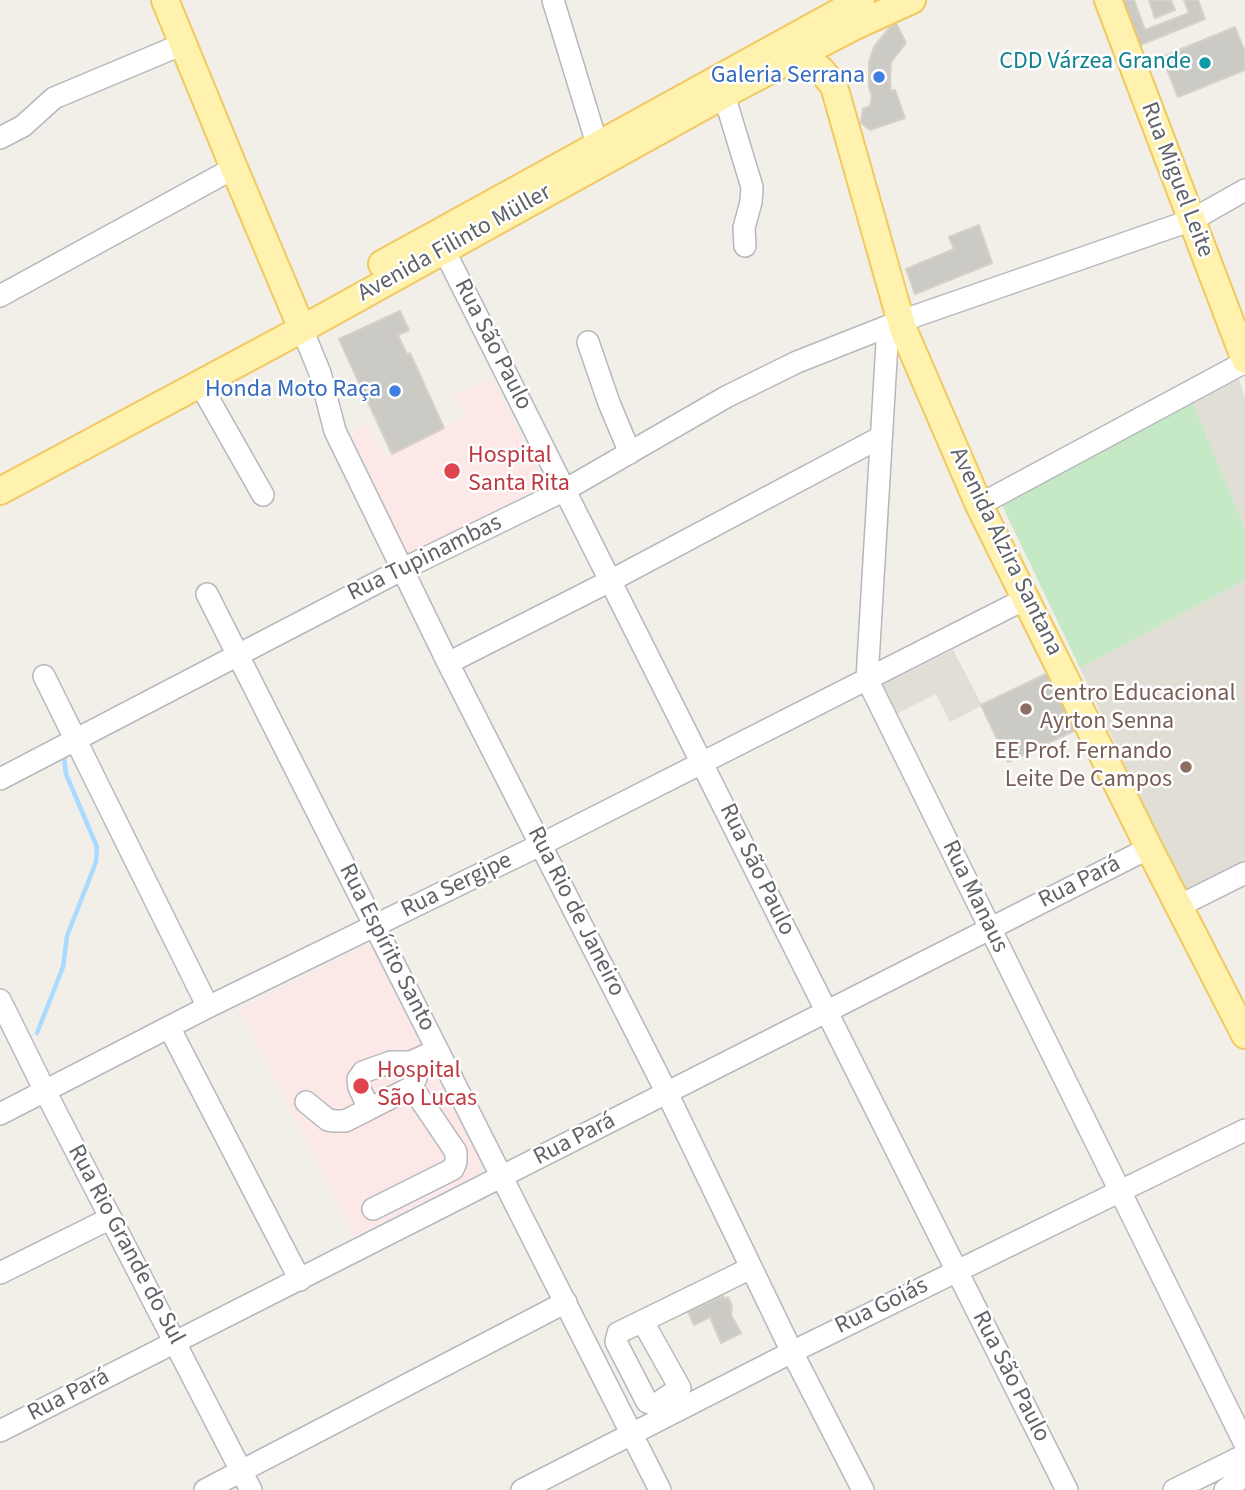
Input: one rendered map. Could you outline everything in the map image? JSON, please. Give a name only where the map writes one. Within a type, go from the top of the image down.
[{"type":"main road","points":[[165,0],[234,168],[292,322]]},
{"type":"main road","name":"Avenida Filinto Müller","points":[[0,491],[200,384],[292,322],[597,144],[861,0]]},
{"type":"main road","name":"Avenida Alzira Santana","points":[[834,86],[842,50],[855,26],[879,0]]},
{"type":"main road","name":"Rua Miguel Leite","points":[[1108,0],[1245,361]]},
{"type":"main road","name":"Avenida Filinto Müller","points":[[0,474],[292,322],[444,250],[724,95],[907,1]]},
{"type":"main road","name":"Avenida Alzira Santana","points":[[792,60],[811,62],[834,86],[895,323],[979,505],[1245,1035]]},
{"type":"street","points":[[553,0],[597,144]]},
{"type":"street","points":[[0,138],[23,126],[54,98],[183,44]]},
{"type":"street","points":[[724,95],[752,187],[744,228],[745,246]]},
{"type":"street","points":[[0,296],[234,168]]},
{"type":"street","name":"Rua Tupinambas","points":[[0,779],[402,569],[565,490],[726,397],[797,362],[895,323],[1192,220],[1245,190]]},
{"type":"street","name":"Rua São Paulo","points":[[444,250],[1067,1490]]},
{"type":"street","name":"Rua Rio de Janeiro","points":[[292,322],[320,373],[335,431],[402,569],[667,1093],[792,1352],[863,1490]]},
{"type":"street","name":"Rua Manaus","points":[[895,323],[881,437],[867,679],[1245,1444]]},
{"type":"street","points":[[588,342],[630,453]]},
{"type":"street","points":[[979,505],[1245,361]]},
{"type":"street","points":[[200,384],[262,495]]},
{"type":"street","points":[[448,663],[610,581],[881,437]]},
{"type":"street","name":"Rua Espírito Santo","points":[[207,594],[660,1490]]},
{"type":"street","name":"Rua Sergipe","points":[[0,1114],[208,1007],[540,845],[1027,598]]},
{"type":"street","points":[[44,676],[208,1007]]},
{"type":"street","name":"Rua Pará","points":[[0,1431],[502,1178],[825,1010],[1149,848]]},
{"type":"street","points":[[1179,906],[1245,873]]},
{"type":"street","name":"Rua Rio Grande do Sul","points":[[0,1000],[247,1480]]},
{"type":"street","points":[[169,1027],[300,1280]]},
{"type":"street","points":[[369,1109],[359,1087],[358,1079],[363,1072],[391,1062],[411,1062],[437,1050]]},
{"type":"street","points":[[306,1102],[328,1120],[345,1121],[412,1087],[416,1078],[411,1062]]},
{"type":"street","points":[[373,1209],[453,1169],[456,1162],[456,1152],[412,1087]]},
{"type":"street","name":"Rua Goiás","points":[[522,1490],[792,1352],[1245,1130]]},
{"type":"street","points":[[0,1273],[111,1218]]},
{"type":"street","points":[[643,1322],[751,1268]]},
{"type":"street","points":[[205,1490],[247,1480],[566,1302]]},
{"type":"street","points":[[1174,1490],[1245,1455]]},
{"type":"shaded area","points":[[1238,375],[1245,399],[1245,529],[1192,401]]},
{"type":"shaded area","name":"Hospital Santa Rita","points":[[492,378],[546,485],[407,554],[346,434],[368,423],[386,457],[465,417],[454,396]]},
{"type":"shaded area","name":"EE Prof. Fernando Leite De Campos","points":[[1245,580],[1245,865],[1186,896],[1080,668]]},
{"type":"shaded area","name":"Centro Educacional Ayrton Senna","points":[[953,650],[982,705],[1078,729],[1008,762],[981,706],[950,722],[936,694],[896,714],[882,685]]},
{"type":"shaded area","name":"Hospital São Lucas","points":[[363,946],[372,947],[483,1164],[480,1175],[354,1236],[240,1009]]},
{"type":"green space","points":[[1192,401],[1245,529],[1245,580],[1080,668],[1001,503]]},
{"type":"building","points":[[1122,0],[1134,0],[1145,30],[1189,13],[1184,0],[1198,0],[1205,19],[1140,45]]},
{"type":"building","points":[[1149,0],[1171,0],[1175,10],[1155,18]]},
{"type":"building","name":"Galeria Serrana","points":[[895,21],[906,43],[891,62],[891,91],[895,90],[905,118],[870,130],[861,123],[863,109],[870,106],[872,97],[869,87],[869,62],[874,47]]},
{"type":"building","name":"CDD Várzea Grande","points":[[1235,27],[1245,52],[1245,70],[1178,97],[1162,57]]},
{"type":"building","points":[[979,225],[992,263],[915,294],[906,269],[954,249],[949,237]]},
{"type":"building","name":"Honda Moto Raça","points":[[400,311],[409,330],[398,335],[407,355],[410,353],[444,428],[392,454],[339,339]]},
{"type":"building","points":[[1050,672],[1078,729],[1008,762],[981,705]]},
{"type":"building","points":[[723,1296],[725,1299],[728,1297],[732,1306],[731,1315],[741,1333],[721,1343],[710,1317],[694,1325],[688,1312]]},
{"type":"waterway","points":[[37,1033],[63,967],[67,936],[96,862],[97,847],[66,774],[64,758],[69,753]]},
{"type":"place","name":"CDD Várzea Grande","points":[[1205,63]]},
{"type":"place","name":"Galeria Serrana","points":[[879,77]]},
{"type":"place","name":"Honda Moto Raça","points":[[395,391]]},
{"type":"place","name":"Hospital Santa Rita","points":[[452,471]]},
{"type":"place","name":"Centro Educacional Ayrton Senna","points":[[1026,709]]},
{"type":"place","name":"EE Prof. Fernando Leite De Campos","points":[[1186,767]]},
{"type":"place","name":"Hospital São Lucas","points":[[361,1086]]}]
